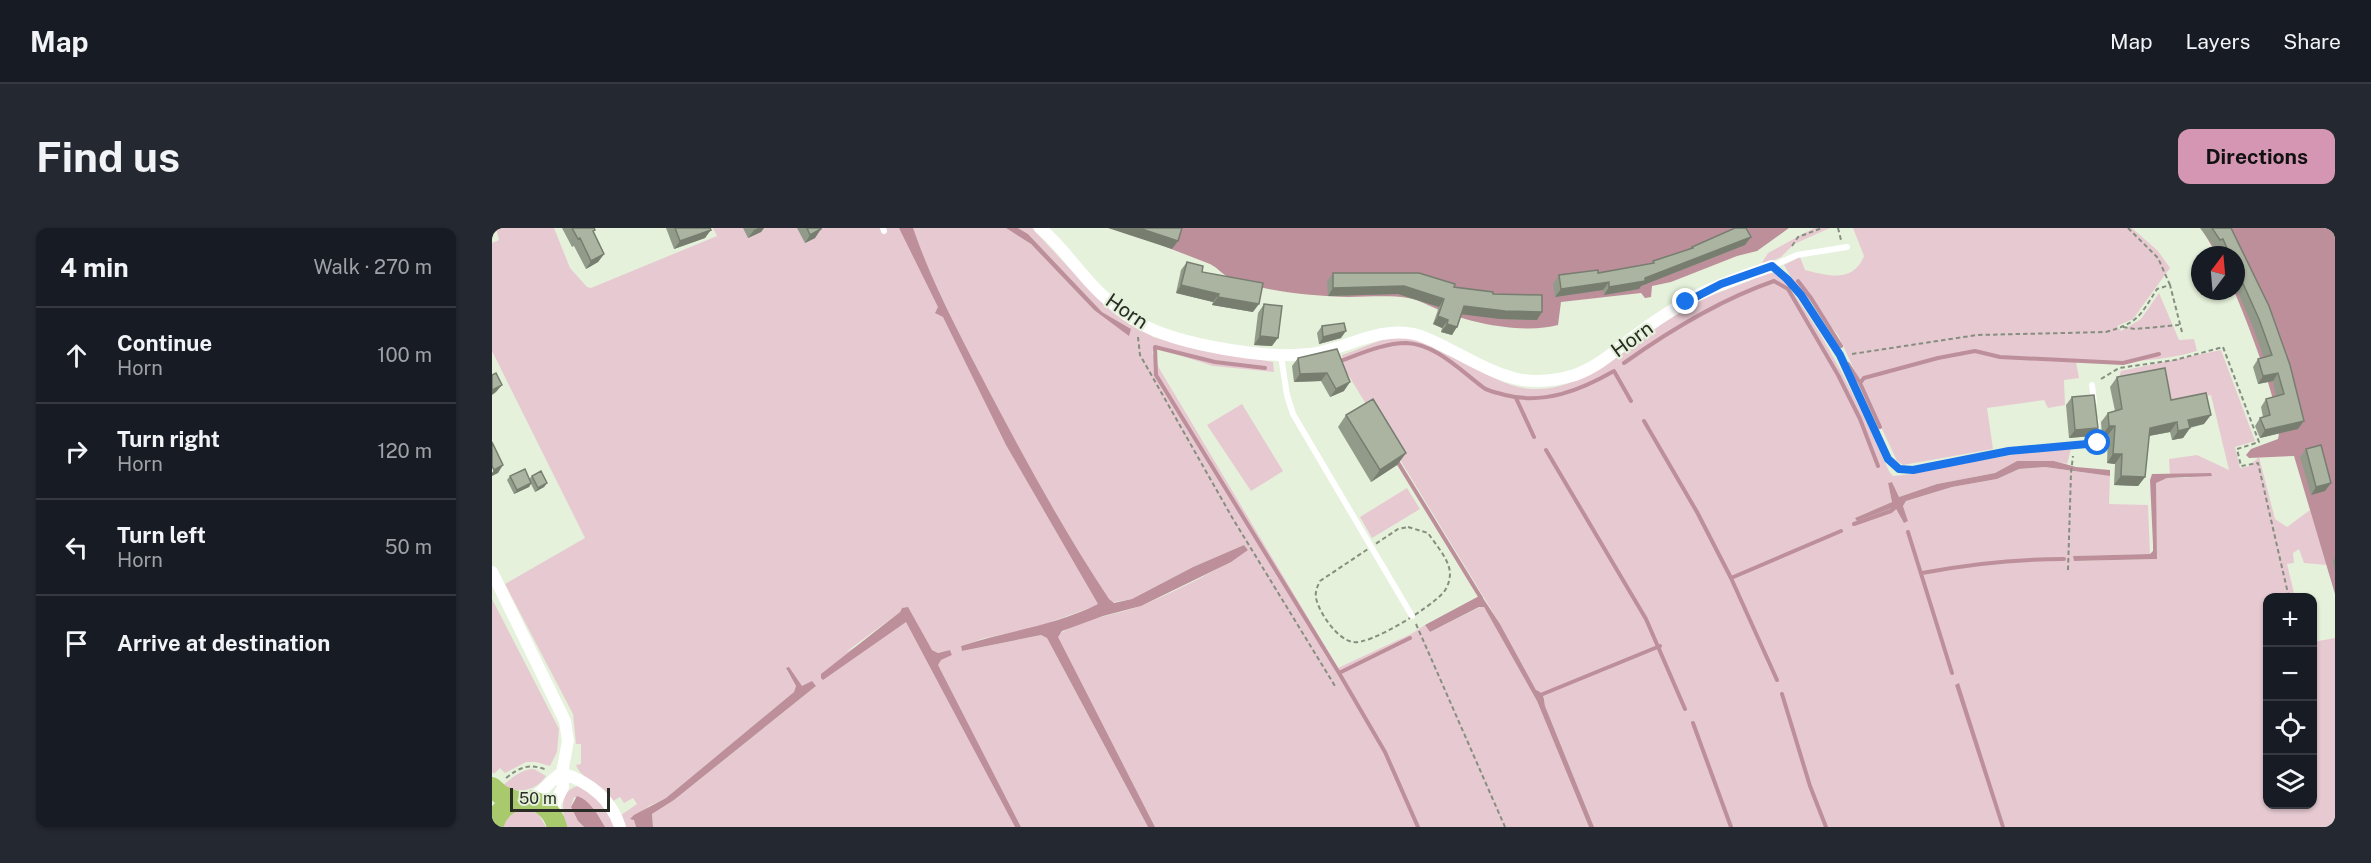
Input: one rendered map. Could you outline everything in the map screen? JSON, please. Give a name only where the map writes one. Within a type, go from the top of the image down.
[{"type":"main road","points":[[493,788],[501,795],[539,803],[546,807],[556,823]]},
{"type":"main road","points":[[493,824],[503,809],[520,800]]},
{"type":"street","name":"Horn","points":[[1040,228],[1108,300],[1142,325],[1192,343],[1281,356],[1328,352],[1355,341],[1393,331],[1431,339],[1504,377],[1527,381],[1554,380],[1598,365],[1639,333],[1695,298],[1721,284],[1772,266]]},
{"type":"street","points":[[492,572],[565,721],[568,741],[562,773],[563,787],[554,808],[556,823]]},
{"type":"street","points":[[520,800],[537,796],[550,780],[562,773]]},
{"type":"street","points":[[562,773],[583,782],[601,795],[612,810],[620,827]]},
{"type":"lane","points":[[1847,247],[1797,255],[1772,266],[1801,295],[1840,355],[1888,459],[1899,469],[1906,471],[2009,451],[2098,443],[2092,385]]},
{"type":"lane","points":[[1281,356],[1287,395],[1293,414],[1412,616]]},
{"type":"path","points":[[2127,228],[2158,258],[2170,285],[2182,332]]},
{"type":"path","points":[[1840,355],[1977,335],[2106,332],[2123,327],[2139,318],[2157,289],[2170,285]]},
{"type":"path","points":[[1142,325],[1138,339],[1140,355],[1233,519],[1335,686]]},
{"type":"path","points":[[2123,327],[2135,329],[2180,325]]},
{"type":"path","points":[[2092,385],[2119,368],[2175,360],[2223,347],[2259,442],[2237,449],[2241,466],[2258,463],[2288,593]]},
{"type":"path","points":[[2068,570],[2072,464]]},
{"type":"path","points":[[1412,616],[1505,827]]},
{"type":"path","points":[[493,788],[516,770],[526,766],[562,773]]},
{"type":"shaded area","points":[[496,228],[554,228],[570,268],[587,287],[591,288],[717,236],[713,228],[1006,228],[1031,244],[1094,310],[1131,329],[1102,312],[1028,234],[1018,228],[1032,228],[1070,269],[1136,326],[1153,337],[1197,349],[1273,362],[1274,372],[1213,366],[1163,350],[1156,349],[1152,352],[1159,368],[1338,668],[1411,634],[1425,625],[1430,632],[1484,607],[1537,701],[1589,827],[1155,827],[1057,637],[1073,626],[1140,606],[1181,588],[1248,550],[1244,545],[1193,567],[1132,599],[1098,605],[1034,628],[985,638],[961,646],[962,651],[1041,635],[1047,638],[1148,827],[1021,827],[937,665],[941,660],[952,655],[950,650],[938,653],[932,650],[902,608],[900,612],[846,652],[901,624],[906,622],[909,625],[1015,827],[653,827],[652,814],[674,800],[816,686],[802,686],[786,669],[796,686],[794,692],[666,798],[649,806],[634,818],[636,827],[625,827],[621,815],[637,804],[633,798],[624,803],[620,797],[613,801],[578,769],[576,765],[581,764],[581,744],[576,744],[573,714],[505,584],[585,538],[492,351],[492,243],[499,240]]},
{"type":"shaded area","points":[[899,228],[913,228],[939,291],[990,393],[1047,498],[1109,599],[1114,603],[1132,599],[1193,567],[1244,545],[1248,550],[1231,562],[1141,606],[1103,616],[1062,631],[1058,637],[1155,827],[1148,827],[1047,638],[1041,635],[962,651],[961,646],[1065,618],[1098,604],[1006,445],[943,317],[935,313],[938,307]]},
{"type":"shaded area","points":[[1006,228],[1018,228],[1028,234],[1102,312],[1131,329],[1129,336],[1094,310],[1031,244]]},
{"type":"shaded area","points":[[1117,228],[1789,228],[1757,251],[1737,256],[1671,282],[1652,286],[1651,297],[1645,298],[1641,293],[1561,302],[1558,325],[1545,328],[1515,328],[1469,320],[1408,298],[1320,296],[1260,287],[1232,279],[1210,264]]},
{"type":"shaded area","points":[[1814,228],[1830,228],[1794,244],[1781,257],[1760,266],[1768,253]]},
{"type":"shaded area","points":[[1853,228],[2132,228],[2158,251],[2170,268],[2133,319],[2117,326],[2121,331],[2141,319],[2159,293],[2179,340],[2194,339],[2197,351],[2152,360],[2076,362],[2079,378],[2064,380],[2065,405],[2048,408],[2044,400],[1987,408],[1993,449],[1903,465],[1897,461],[1838,335],[1792,279],[1784,265],[1800,257],[1805,270],[1831,275],[1847,274],[1859,265],[1864,256]]},
{"type":"shaded area","points":[[2201,228],[2335,228],[2335,594],[2294,456],[2249,458],[2246,455],[2251,449],[2278,439],[2279,427],[2263,366],[2238,300],[2245,300],[2245,246],[2212,246]]},
{"type":"shaded area","points":[[1766,273],[1774,273],[1782,278],[1828,348],[1893,476],[2024,453],[2071,449],[2067,464],[2054,461],[2017,461],[1995,473],[1937,484],[1899,497],[1892,482],[1888,483],[1892,502],[1855,518],[1895,507],[1904,522],[1908,521],[1903,506],[1906,501],[1952,487],[1997,479],[2019,469],[2045,467],[2110,476],[2109,504],[2148,505],[2150,554],[2074,556],[2075,561],[2157,559],[2155,483],[2167,478],[2186,478],[2211,473],[2170,475],[2169,459],[2197,455],[2229,470],[2211,395],[2167,404],[2117,383],[2121,371],[2221,350],[2255,441],[2235,447],[2240,468],[2249,466],[2259,457],[2275,519],[2287,527],[2310,510],[2327,565],[2304,563],[2299,549],[2293,553],[2294,563],[2287,564],[2294,593],[2263,593],[2263,809],[2317,809],[2317,641],[2335,638],[2335,827],[1594,827],[1545,706],[1544,697],[1536,691],[1500,624],[1344,368],[1342,355],[1382,340],[1407,337],[1422,340],[1437,347],[1500,381],[1532,389],[1549,388],[1565,385],[1595,371],[1674,315],[1709,297]]},
{"type":"shaded area","points":[[1242,404],[1283,471],[1251,491],[1207,425]]},
{"type":"shaded area","points":[[2017,461],[2054,461],[2076,467],[2110,470],[2110,476],[2045,467],[2019,469],[1997,479],[1952,487],[1906,501],[1903,506],[1908,521],[1904,523],[1895,507],[1857,521],[1855,518],[1892,502],[1888,483],[1892,482],[1899,497],[1937,484],[1995,473]]},
{"type":"shaded area","points":[[2211,473],[2212,476],[2167,478],[2156,483],[2157,559],[2074,561],[2073,556],[2150,554],[2153,551],[2150,480],[2152,474]]},
{"type":"shaded area","points":[[1407,488],[1420,509],[1372,538],[1360,517]]},
{"type":"shaded area","points":[[1481,595],[1500,624],[1536,690],[1543,696],[1594,827],[1589,827],[1537,701],[1484,607],[1479,607],[1430,632],[1425,625]]},
{"type":"shaded area","points":[[492,599],[559,729],[557,752],[550,766],[526,762],[505,773],[500,768],[494,774],[492,772]]},
{"type":"shaded area","points":[[908,607],[932,650],[938,653],[950,650],[952,655],[941,660],[938,665],[1021,827],[1015,827],[906,622],[823,680],[821,678],[821,674],[900,612],[902,608]]},
{"type":"shaded area","points":[[789,667],[802,686],[812,681],[816,686],[674,800],[652,814],[653,827],[636,827],[634,820],[630,819],[634,815],[666,798],[794,692],[796,686],[786,668]]},
{"type":"shaded area","points":[[1959,683],[2005,827],[2001,827],[1955,685]]},
{"type":"shaded area","points":[[534,769],[546,776],[532,788],[514,790],[502,786],[521,772]]},
{"type":"shaded area","points":[[578,786],[596,797],[615,827],[605,827],[592,807],[574,797],[571,807],[584,827],[566,827],[563,802],[568,792]]},
{"type":"shaded area","points":[[577,796],[590,804],[605,827],[584,827],[578,821],[571,807]]},
{"type":"shaded area","points":[[528,809],[539,815],[546,827],[503,827],[512,814]]},
{"type":"building","points":[[572,228],[594,228],[593,231],[604,254],[591,261],[580,238],[578,239]]},
{"type":"building","points":[[675,228],[710,228],[711,230],[680,241]]},
{"type":"building","points":[[807,228],[821,228],[821,229],[810,235]]},
{"type":"building","points":[[1139,228],[1182,228],[1178,241]]},
{"type":"building","points":[[1735,228],[1746,228],[1751,237],[1645,278],[1645,281],[1609,287],[1609,282],[1561,289],[1559,275],[1598,270],[1598,273],[1654,263],[1653,261],[1693,248]]},
{"type":"building","points":[[2212,228],[2231,228],[2240,246],[2226,246],[2223,239],[2220,240]]},
{"type":"building","points":[[2245,257],[2269,306],[2290,365],[2304,421],[2265,430],[2260,418],[2270,415],[2266,399],[2284,394],[2278,373],[2263,376],[2258,359],[2272,355],[2245,288]]},
{"type":"building","points":[[1187,262],[1203,266],[1202,272],[1263,283],[1259,304],[1218,297],[1219,294],[1181,285]]},
{"type":"building","points":[[1333,273],[1419,273],[1455,284],[1454,287],[1493,292],[1493,294],[1542,295],[1542,312],[1505,311],[1464,306],[1457,327],[1447,324],[1448,320],[1438,316],[1444,299],[1404,286],[1333,288]]},
{"type":"building","points":[[1264,304],[1282,306],[1278,338],[1260,336]]},
{"type":"building","points":[[1344,323],[1346,331],[1323,337],[1322,326]]},
{"type":"building","points":[[1337,349],[1350,382],[1336,389],[1327,373],[1300,374],[1298,358]]},
{"type":"building","points":[[2165,368],[2171,400],[2206,393],[2211,415],[2188,420],[2190,428],[2178,431],[2177,422],[2150,428],[2145,477],[2121,476],[2122,454],[2113,454],[2115,426],[2109,426],[2108,413],[2122,409],[2117,377]]},
{"type":"building","points":[[496,373],[502,385],[492,390],[492,375]]},
{"type":"building","points":[[2094,395],[2098,428],[2075,430],[2072,397]]},
{"type":"building","points":[[1373,399],[1406,453],[1380,470],[1346,415]]},
{"type":"building","points":[[492,442],[503,465],[494,470],[492,466]]},
{"type":"building","points":[[2321,445],[2331,483],[2316,487],[2306,449]]},
{"type":"building","points":[[525,469],[531,483],[517,490],[510,476]]},
{"type":"building","points":[[541,471],[547,483],[538,488],[532,476]]},
{"type":"waterway","points":[[1624,363],[1696,317],[1754,288],[1774,281],[1788,289],[1838,375],[1860,419],[1878,466]]},
{"type":"waterway","points":[[1798,281],[1841,346]]},
{"type":"waterway","points":[[1340,361],[1389,345],[1406,343],[1417,345],[1438,353],[1486,389],[1520,398],[1562,394],[1614,371],[1631,401]]},
{"type":"waterway","points":[[1265,368],[1215,362],[1155,347],[1156,375],[1385,752],[1418,827]]},
{"type":"waterway","points":[[1860,383],[1864,378],[1938,358],[1975,351],[2000,357],[2123,363],[2159,354]]},
{"type":"waterway","points":[[1848,364],[1860,383],[1880,427]]},
{"type":"waterway","points":[[1516,398],[1534,437]]},
{"type":"waterway","points":[[1644,421],[1697,512],[1731,578],[1777,680]]},
{"type":"waterway","points":[[1546,450],[1646,619],[1685,709]]},
{"type":"waterway","points":[[1397,461],[1481,598]]},
{"type":"waterway","points":[[1854,524],[1891,511],[1899,504]]},
{"type":"waterway","points":[[1731,578],[1841,531]]},
{"type":"waterway","points":[[1908,532],[1952,673]]},
{"type":"waterway","points":[[1922,573],[1992,563],[2064,559]]},
{"type":"waterway","points":[[1339,673],[1410,638]]},
{"type":"waterway","points":[[1538,696],[1660,646]]},
{"type":"waterway","points":[[1782,694],[1810,786],[1826,827]]},
{"type":"waterway","points":[[1693,723],[1731,827]]},
{"type":"route","points":[[1686,302],[1721,284],[1772,266],[1780,271],[1801,295],[1840,355],[1888,459],[1899,469],[1913,470],[2009,451],[2098,443]]}]
